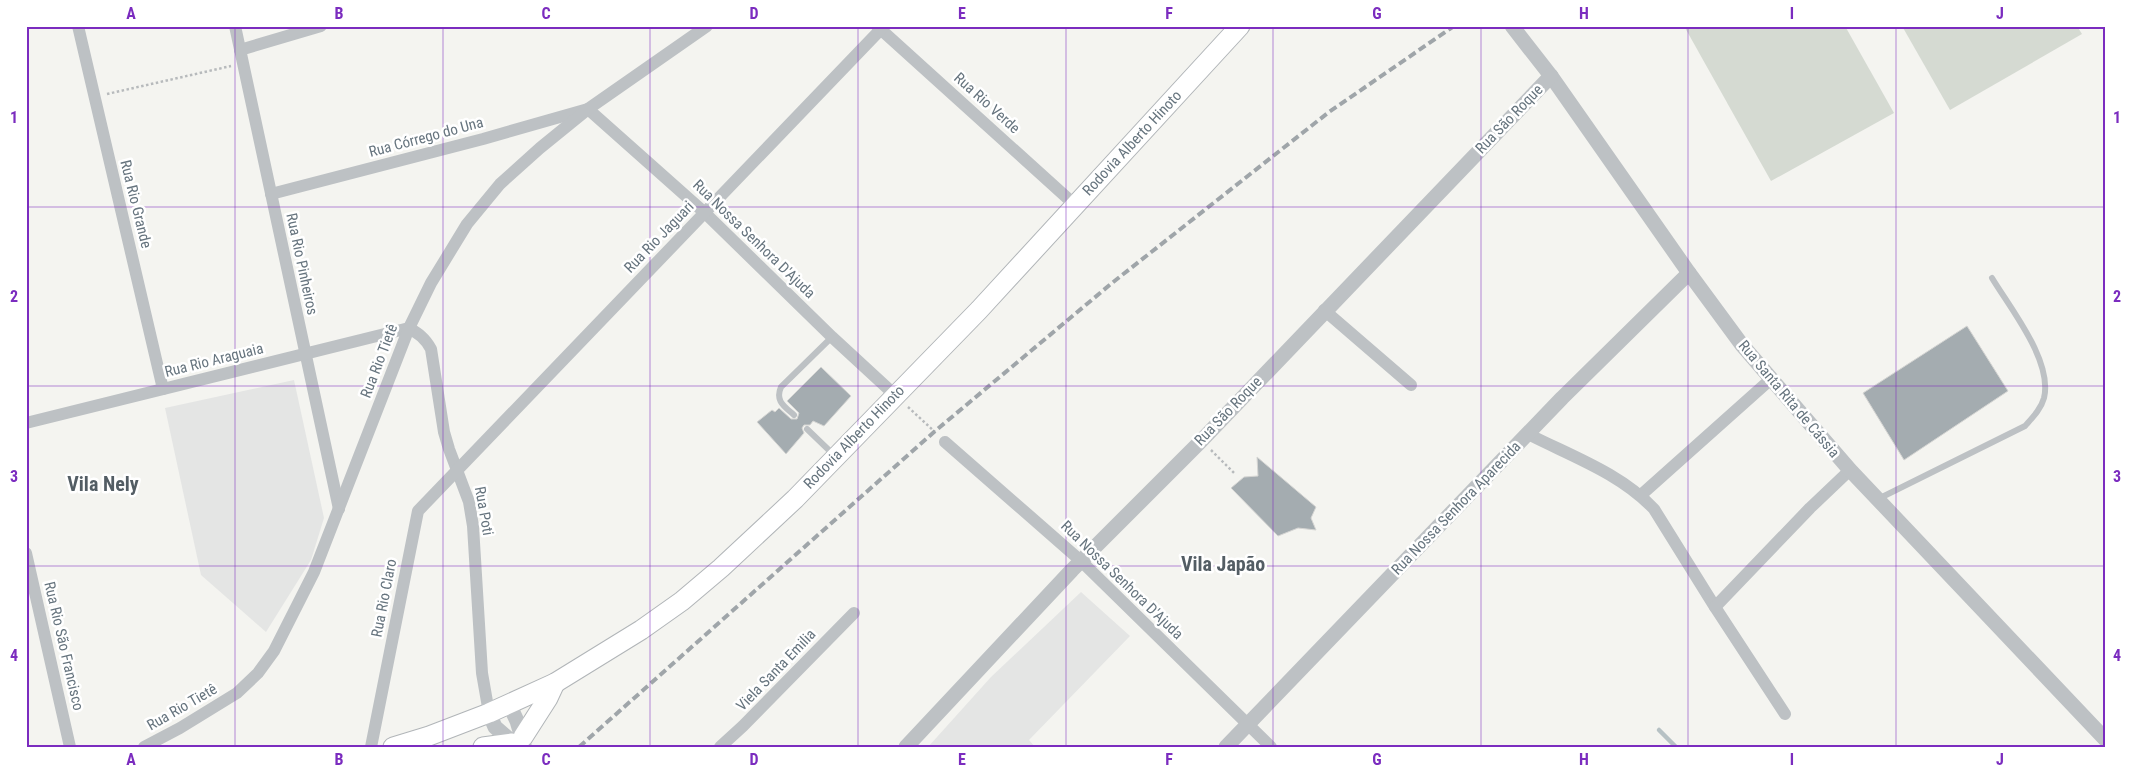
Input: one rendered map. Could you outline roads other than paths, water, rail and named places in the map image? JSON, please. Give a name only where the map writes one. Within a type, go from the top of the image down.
[{"type":"main road","name":"Rodovia Alberto Hinoto","points":[[393,747],[490,713],[555,683],[641,630],[682,601],[775,518],[896,396],[906,383],[979,310],[1240,26]]},
{"type":"main road","points":[[482,747],[519,743],[548,698],[555,683]]},
{"type":"street","name":"Rua Rio Grande","points":[[78,26],[93,98],[164,389]]},
{"type":"street","name":"Rua Rio Pinheiros","points":[[235,26],[339,509]]},
{"type":"street","points":[[240,50],[321,26]]},
{"type":"street","name":"Rua Rio Tietê","points":[[144,747],[180,728],[237,693],[258,673],[274,651],[314,572],[409,328],[431,283],[467,224],[500,184],[540,148],[588,109],[707,26]]},
{"type":"street","name":"Rua Santa Rita de Cássia","points":[[1512,26],[1551,76],[1689,273],[1770,379],[1850,470],[2105,739]]},
{"type":"street","name":"Rua Rio Verde","points":[[880,27],[1075,205]]},
{"type":"street","name":"Rua Rio Jaguari","points":[[457,470],[705,213],[880,27]]},
{"type":"street","name":"Rua São Roque","points":[[908,746],[1081,560],[1201,440],[1551,76]]},
{"type":"street","name":"Rua Córrego do Una","points":[[271,194],[483,139],[588,109]]},
{"type":"street","name":"Rua Nossa Senhora D'Ajuda","points":[[588,109],[705,213],[832,337],[896,396]]},
{"type":"street","name":"Rua Nossa Senhora Aparecida","points":[[1226,747],[1528,434],[1689,273]]},
{"type":"street","points":[[1324,310],[1412,385]]},
{"type":"street","name":"Rua Rio Araguaia","points":[[26,423],[409,328]]},
{"type":"street","name":"Rua Poti","points":[[409,328],[426,340],[431,349],[444,432],[469,502],[473,526],[482,673],[490,713]]},
{"type":"street","points":[[1641,495],[1770,379]]},
{"type":"street","points":[[1528,434],[1622,481],[1641,495],[1654,509],[1714,607],[1784,714]]},
{"type":"street","name":"Rua Nossa Senhora D'Ajuda","points":[[945,442],[1081,560],[1271,747]]},
{"type":"street","name":"Rua Rio Claro","points":[[371,747],[418,511],[457,470]]},
{"type":"street","points":[[1714,607],[1810,508],[1850,470]]},
{"type":"street","name":"Rua Rio São Francisco","points":[[26,553],[70,747]]},
{"type":"street","name":"Viela Santa Emilia","points":[[720,747],[744,726],[854,613]]},
{"type":"street","points":[[509,704],[519,743]]},
{"type":"street","points":[[490,713],[495,727],[519,743]]},
{"type":"lane","points":[[1878,499],[2026,426],[2039,410],[2044,396],[2044,375],[2039,356],[1992,278]]},
{"type":"lane","points":[[794,415],[780,402],[778,394],[781,387],[832,337]]},
{"type":"lane","points":[[807,429],[836,457]]},
{"type":"waterway","points":[[1659,730],[1676,747]]},
{"type":"railway","points":[[579,747],[934,432],[1112,283],[1329,112],[1454,26]]},
{"type":"district","name":"Vila Nely","points":[[103,484]]},
{"type":"district","name":"Vila Japão","points":[[1223,564]]}]
